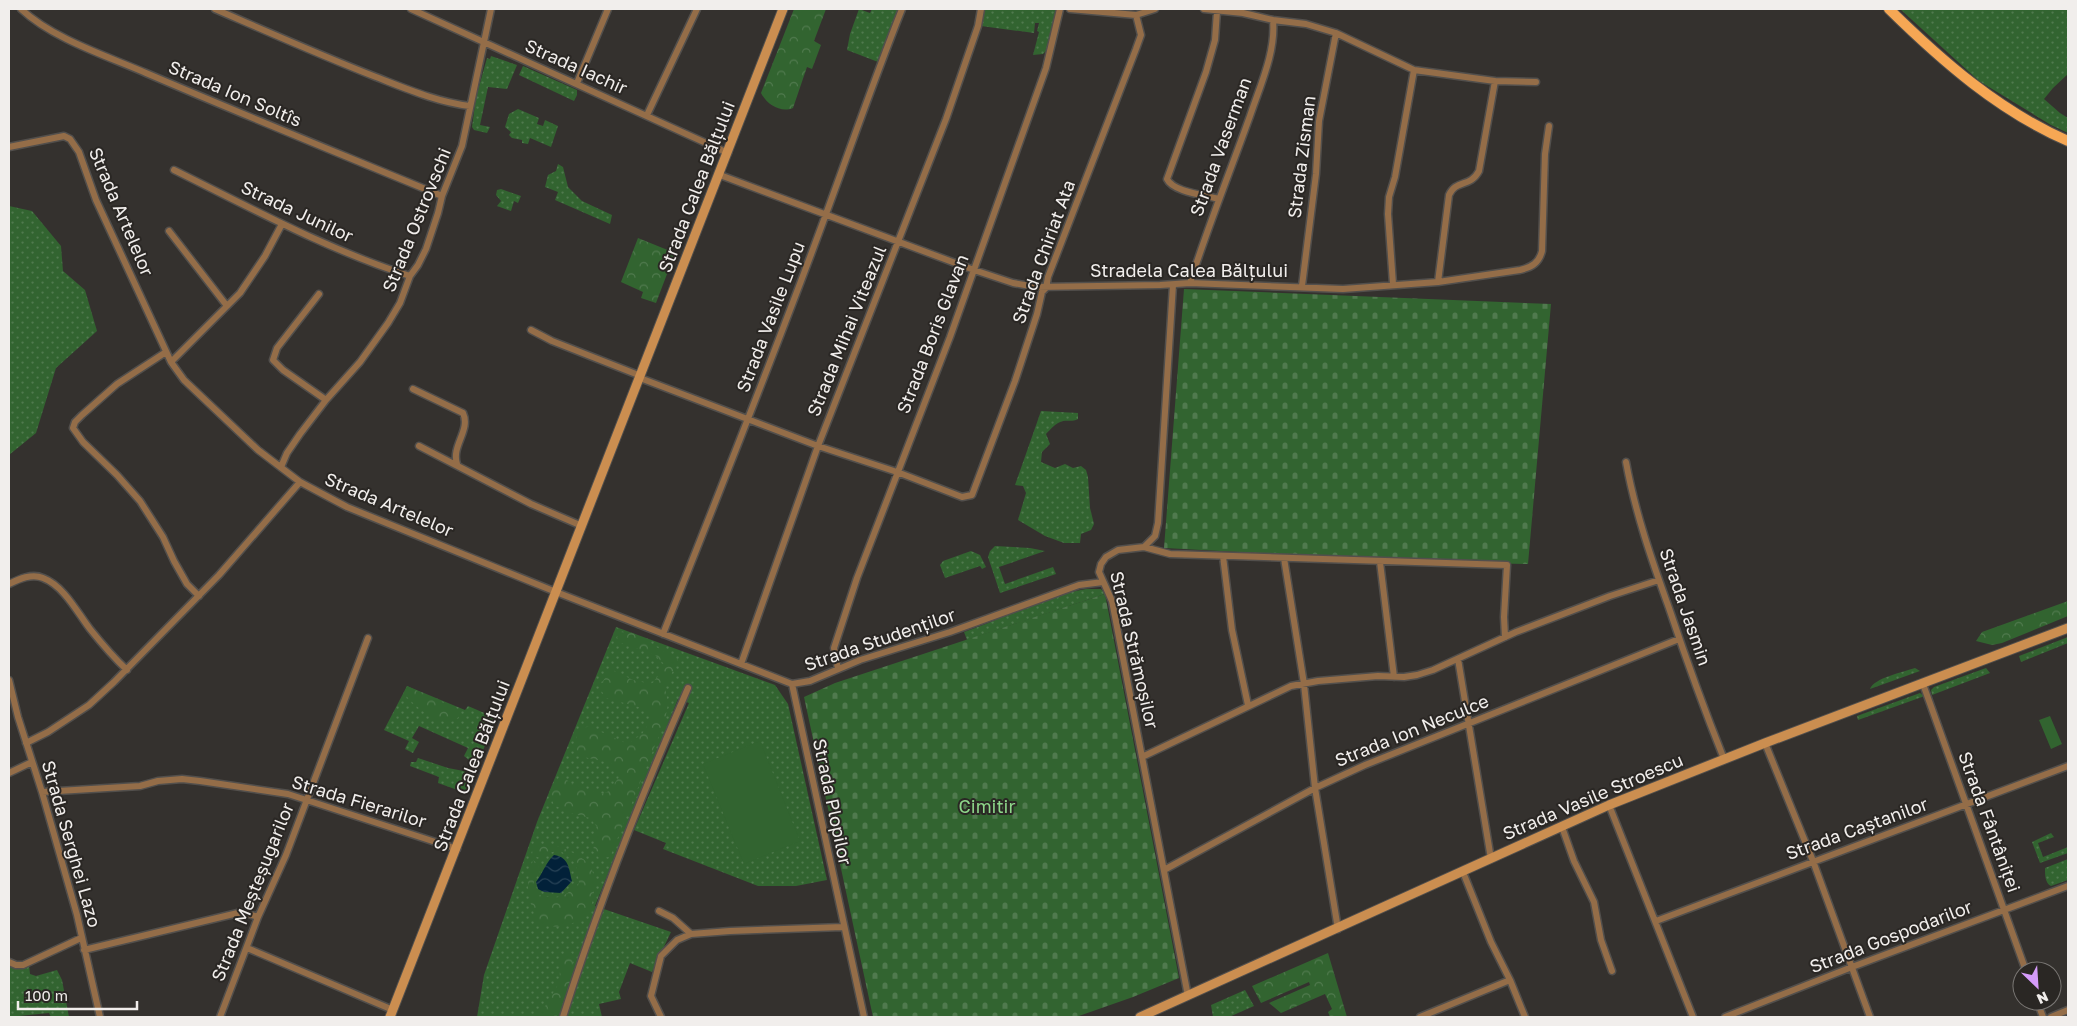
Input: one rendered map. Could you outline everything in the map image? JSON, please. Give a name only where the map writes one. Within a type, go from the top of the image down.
[{"type":"main road","name":"Strada Calea Bălțului","points":[[392,1013],[720,175],[783,9]]},
{"type":"main road","points":[[1889,9],[1929,47],[2004,107],[2068,141]]},
{"type":"main road","name":"Strada Vasile Stroescu","points":[[1140,1017],[1610,805],[1765,743],[2068,628]]},
{"type":"street","name":"Strada Ion Soltîs","points":[[21,9],[42,24],[84,46],[442,196]]},
{"type":"street","points":[[214,9],[400,86],[443,101],[470,106]]},
{"type":"street","name":"Strada Iachir","points":[[411,9],[728,153]]},
{"type":"street","name":"Strada Ostrovschi","points":[[281,467],[287,453],[326,400],[360,362],[388,323],[400,304],[410,276],[426,249],[442,196],[462,146],[491,9]]},
{"type":"street","points":[[577,83],[608,9]]},
{"type":"street","points":[[647,115],[697,9]]},
{"type":"street","name":"Strada Vasile Lupu","points":[[663,634],[749,418],[826,214],[869,90],[902,9]]},
{"type":"street","name":"Strada Mihai Viteazul","points":[[741,664],[818,446],[946,119],[982,9]]},
{"type":"street","name":"Strada Boris Glavan","points":[[838,669],[834,648],[857,578],[974,270],[1046,68],[1060,9]]},
{"type":"street","points":[[1070,9],[1136,14],[1155,9]]},
{"type":"street","points":[[1204,9],[1243,13],[1273,20],[1306,24],[1336,33],[1414,70],[1495,81],[1536,82]]},
{"type":"street","points":[[1217,11],[1215,40],[1206,72],[1167,179],[1168,183],[1180,190],[1219,199]]},
{"type":"street","name":"Strada Chiriat Ata","points":[[897,472],[962,497],[968,497],[976,490],[1038,314],[1042,292],[1046,288],[1048,277],[1141,35],[1136,14]]},
{"type":"street","name":"Strada Vaserman","points":[[1190,283],[1219,199],[1229,177],[1263,76],[1274,33],[1273,20]]},
{"type":"street","name":"Strada Zisman","points":[[1302,286],[1316,174],[1319,121],[1336,33]]},
{"type":"street","points":[[1393,284],[1388,214],[1389,197],[1395,177],[1414,70]]},
{"type":"street","points":[[1438,282],[1449,196],[1458,184],[1471,181],[1479,171],[1495,81]]},
{"type":"street","name":"Stradela Calea Bălțului","points":[[720,175],[1013,283],[1046,288],[1190,283],[1343,289],[1438,282],[1530,268],[1540,258],[1545,154],[1549,126]]},
{"type":"street","name":"Strada Artelelor","points":[[9,146],[54,137],[64,136],[70,139],[79,152],[96,200],[171,362],[184,380],[258,450],[300,482],[347,507],[556,592]]},
{"type":"street","name":"Strada Junilor","points":[[174,170],[282,224],[410,276]]},
{"type":"street","points":[[171,362],[227,306],[250,278],[282,224]]},
{"type":"street","points":[[169,232],[227,306]]},
{"type":"street","points":[[1173,285],[1158,523],[1155,536],[1144,547],[1170,554],[1507,565],[1504,618],[1505,637]]},
{"type":"street","points":[[319,294],[277,348],[273,360],[282,370],[326,400]]},
{"type":"street","points":[[531,330],[552,342],[640,377],[818,446],[897,472]]},
{"type":"street","points":[[166,352],[118,384],[75,422],[73,428],[83,442],[117,475],[140,501],[163,536],[186,584],[199,596]]},
{"type":"street","points":[[413,390],[463,413],[465,418],[464,426],[455,450],[457,464]]},
{"type":"street","points":[[419,446],[531,504],[582,526]]},
{"type":"street","name":"Strada Jasmin","points":[[1626,462],[1632,494],[1659,580],[1724,759]]},
{"type":"street","points":[[26,743],[48,732],[89,705],[127,670],[171,622],[199,596],[300,482]]},
{"type":"street","name":"Strada Strămoșilor","points":[[1144,547],[1118,550],[1111,553],[1101,564],[1099,572],[1110,595],[1188,996]]},
{"type":"street","points":[[1222,556],[1232,630],[1248,705]]},
{"type":"street","points":[[1284,558],[1304,684],[1315,788],[1338,929]]},
{"type":"street","points":[[1380,562],[1394,677]]},
{"type":"street","points":[[9,584],[34,576],[42,577],[48,581],[67,597],[105,649],[127,670]]},
{"type":"street","points":[[1142,757],[1291,686],[1378,676],[1416,676],[1505,637],[1610,596],[1659,580]]},
{"type":"street","name":"Strada Studenților","points":[[556,592],[792,684],[810,681],[860,660],[950,632],[1078,586],[1103,582]]},
{"type":"street","name":"Strada Meșteșugarilor","points":[[220,1017],[258,917],[308,799],[368,638]]},
{"type":"street","name":"Strada Ion Neculce","points":[[1164,870],[1315,788],[1396,752],[1679,639]]},
{"type":"street","points":[[1458,659],[1491,859]]},
{"type":"street","name":"Strada Serghei Lazo","points":[[9,680],[77,915],[100,1017]]},
{"type":"street","name":"Strada Plopilor","points":[[792,684],[843,927],[864,1017]]},
{"type":"street","name":"Strada Fântâniței","points":[[1923,684],[2022,961]]},
{"type":"street","points":[[563,1017],[582,956],[636,808],[688,688]]},
{"type":"street","points":[[1765,743],[1812,861],[1870,1017]]},
{"type":"street","points":[[9,773],[32,762]]},
{"type":"street","name":"Strada Caștanilor","points":[[1656,921],[2068,766]]},
{"type":"street","name":"Strada Fierarilor","points":[[42,792],[140,786],[158,781],[182,778],[288,794],[308,799],[457,849]]},
{"type":"street","points":[[1610,805],[1692,1017]]},
{"type":"street","points":[[1562,827],[1574,861],[1594,902],[1601,940],[1612,970]]},
{"type":"street","points":[[1463,872],[1491,942],[1510,980],[1525,1017]]},
{"type":"street","name":"Strada Gospodarilor","points":[[1725,1017],[2068,886]]},
{"type":"street","points":[[659,911],[673,918],[691,934]]},
{"type":"street","points":[[84,950],[242,912],[258,917]]},
{"type":"street","points":[[660,1017],[651,996],[661,956],[677,940],[691,934],[843,927]]},
{"type":"street","points":[[9,962],[16,965],[23,964],[81,938]]},
{"type":"street","points":[[247,948],[392,1013]]},
{"type":"street","points":[[1420,1017],[1510,980]]},
{"type":"street","points":[[2051,1017],[2068,1010]]},
{"type":"green space","points":[[794,9],[826,9],[814,41],[821,45],[812,69],[807,67],[793,108],[779,109],[767,101],[761,93]]},
{"type":"green space","points":[[859,9],[870,13],[872,9],[899,9],[878,62],[847,50],[850,34]]},
{"type":"green space","points":[[983,9],[1055,9],[1057,12],[1047,50],[1043,54],[1033,55],[1039,32],[1037,31],[1039,23],[1035,23],[1034,33],[981,26]]},
{"type":"green space","points":[[1900,9],[2068,9],[2068,74],[2044,99],[2068,118],[2068,133],[2051,125],[1979,81]]},
{"type":"green space","points":[[491,56],[517,65],[507,89],[488,87],[480,125],[490,127],[487,133],[474,130],[472,127],[476,97],[487,58],[490,59]]},
{"type":"green space","points":[[523,66],[577,90],[574,101],[519,75]]},
{"type":"green space","points":[[518,109],[539,118],[537,124],[543,126],[545,120],[558,126],[551,147],[530,138],[528,144],[522,143],[522,140],[512,138],[509,135],[511,132],[505,127],[509,114]]},
{"type":"green space","points":[[558,164],[563,167],[568,187],[582,201],[612,215],[610,224],[555,200],[558,192],[545,187],[548,175],[556,171]]},
{"type":"green space","points":[[501,189],[521,196],[518,203],[514,201],[511,211],[497,206],[501,201],[496,195],[497,190]]},
{"type":"green space","points":[[9,206],[32,211],[61,246],[63,271],[85,290],[97,331],[56,368],[36,433],[9,455]]},
{"type":"green space","points":[[638,238],[675,253],[656,303],[641,298],[643,292],[621,282]]},
{"type":"green space","points":[[1184,289],[1551,304],[1528,564],[1430,562],[1164,548]]},
{"type":"green space","points":[[1041,411],[1078,413],[1078,419],[1060,422],[1053,426],[1046,434],[1050,444],[1042,452],[1041,462],[1055,468],[1065,464],[1073,468],[1081,466],[1086,470],[1090,508],[1094,524],[1091,530],[1081,534],[1080,543],[1064,543],[1045,536],[1018,520],[1026,493],[1023,486],[1015,485]]},
{"type":"green space","points":[[995,546],[1045,551],[999,567],[1005,584],[1053,567],[1056,574],[1000,593],[988,557],[990,551]]},
{"type":"green space","points":[[971,551],[980,555],[986,567],[982,569],[980,566],[945,578],[940,565],[943,561]]},
{"type":"green space","points":[[1086,589],[1101,589],[1105,594],[967,640],[964,632],[1040,602]]},
{"type":"green space","name":"Cimitir","points":[[1105,594],[1179,978],[1076,1017],[873,1017],[804,697],[835,683]]},
{"type":"green space","points":[[2068,601],[2068,616],[2002,643],[1992,645],[1976,641],[1982,632]]},
{"type":"green space","points":[[616,627],[775,685],[788,704],[827,880],[796,886],[758,886],[663,849],[666,843],[634,830],[689,703],[678,699],[595,906],[671,932],[652,972],[630,963],[619,992],[621,999],[599,1004],[602,1017],[477,1017],[484,975],[537,822]]},
{"type":"green space","points":[[619,632],[633,633],[678,660],[665,688],[668,703],[665,721],[610,857],[599,858],[593,851],[597,827],[590,818],[570,813],[554,805],[549,792],[560,776],[575,785],[602,794],[609,791],[619,777],[611,763],[579,756],[574,751],[577,734],[588,726],[628,744],[642,734],[651,720],[646,709],[606,698],[599,687],[611,669],[633,680],[651,684],[660,674],[664,664],[655,655],[621,643],[617,638]]},
{"type":"green space","points":[[2068,637],[2068,643],[2021,662],[2019,656]]},
{"type":"green space","points":[[1915,668],[1920,671],[1870,689],[1883,679]]},
{"type":"green space","points":[[1986,668],[1990,673],[1932,695],[1931,690],[1934,687]]},
{"type":"green space","points":[[407,686],[465,710],[468,706],[496,718],[476,768],[464,756],[468,748],[419,726],[412,738],[419,742],[413,753],[405,749],[409,741],[384,730]]},
{"type":"green space","points":[[407,686],[461,712],[456,719],[450,722],[432,717],[415,705],[404,693]]},
{"type":"green space","points":[[1920,693],[1924,696],[1858,720],[1857,716]]},
{"type":"green space","points":[[2050,716],[2062,744],[2051,749],[2039,720]]},
{"type":"green space","points":[[760,741],[800,841],[744,864],[703,764]]},
{"type":"green space","points":[[418,758],[448,768],[474,773],[466,793],[438,783],[439,777],[410,766],[411,762],[416,762]]},
{"type":"green space","points":[[2051,833],[2054,837],[2038,843],[2043,857],[2068,847],[2068,853],[2040,863],[2032,842]]},
{"type":"green space","points":[[552,844],[586,861],[594,876],[590,913],[572,924],[559,927],[538,923],[528,892],[530,869],[533,860],[538,864],[540,871],[532,885],[539,895],[556,897],[565,895],[579,883],[575,864],[559,850],[546,854],[545,860],[532,855],[533,845]]},
{"type":"green space","points":[[2068,859],[2068,880],[2049,885],[2045,868]]},
{"type":"green space","points":[[572,953],[574,970],[563,1003],[556,1017],[535,1017],[546,1005],[559,983],[561,959]]},
{"type":"green space","points":[[1328,953],[1347,1017],[1330,1017],[1328,1012],[1332,1009],[1325,994],[1281,1013],[1269,1003],[1310,985],[1309,982],[1261,1003],[1252,986]]},
{"type":"green space","points":[[29,965],[30,974],[36,976],[57,970],[62,980],[69,1017],[51,1017],[49,1013],[9,1017],[9,966],[18,969]]},
{"type":"green space","points":[[1245,990],[1254,1006],[1229,1017],[1213,1017],[1211,1005]]},
{"type":"water","points":[[554,855],[563,858],[569,868],[572,881],[561,893],[544,892],[538,889],[536,882]]}]
